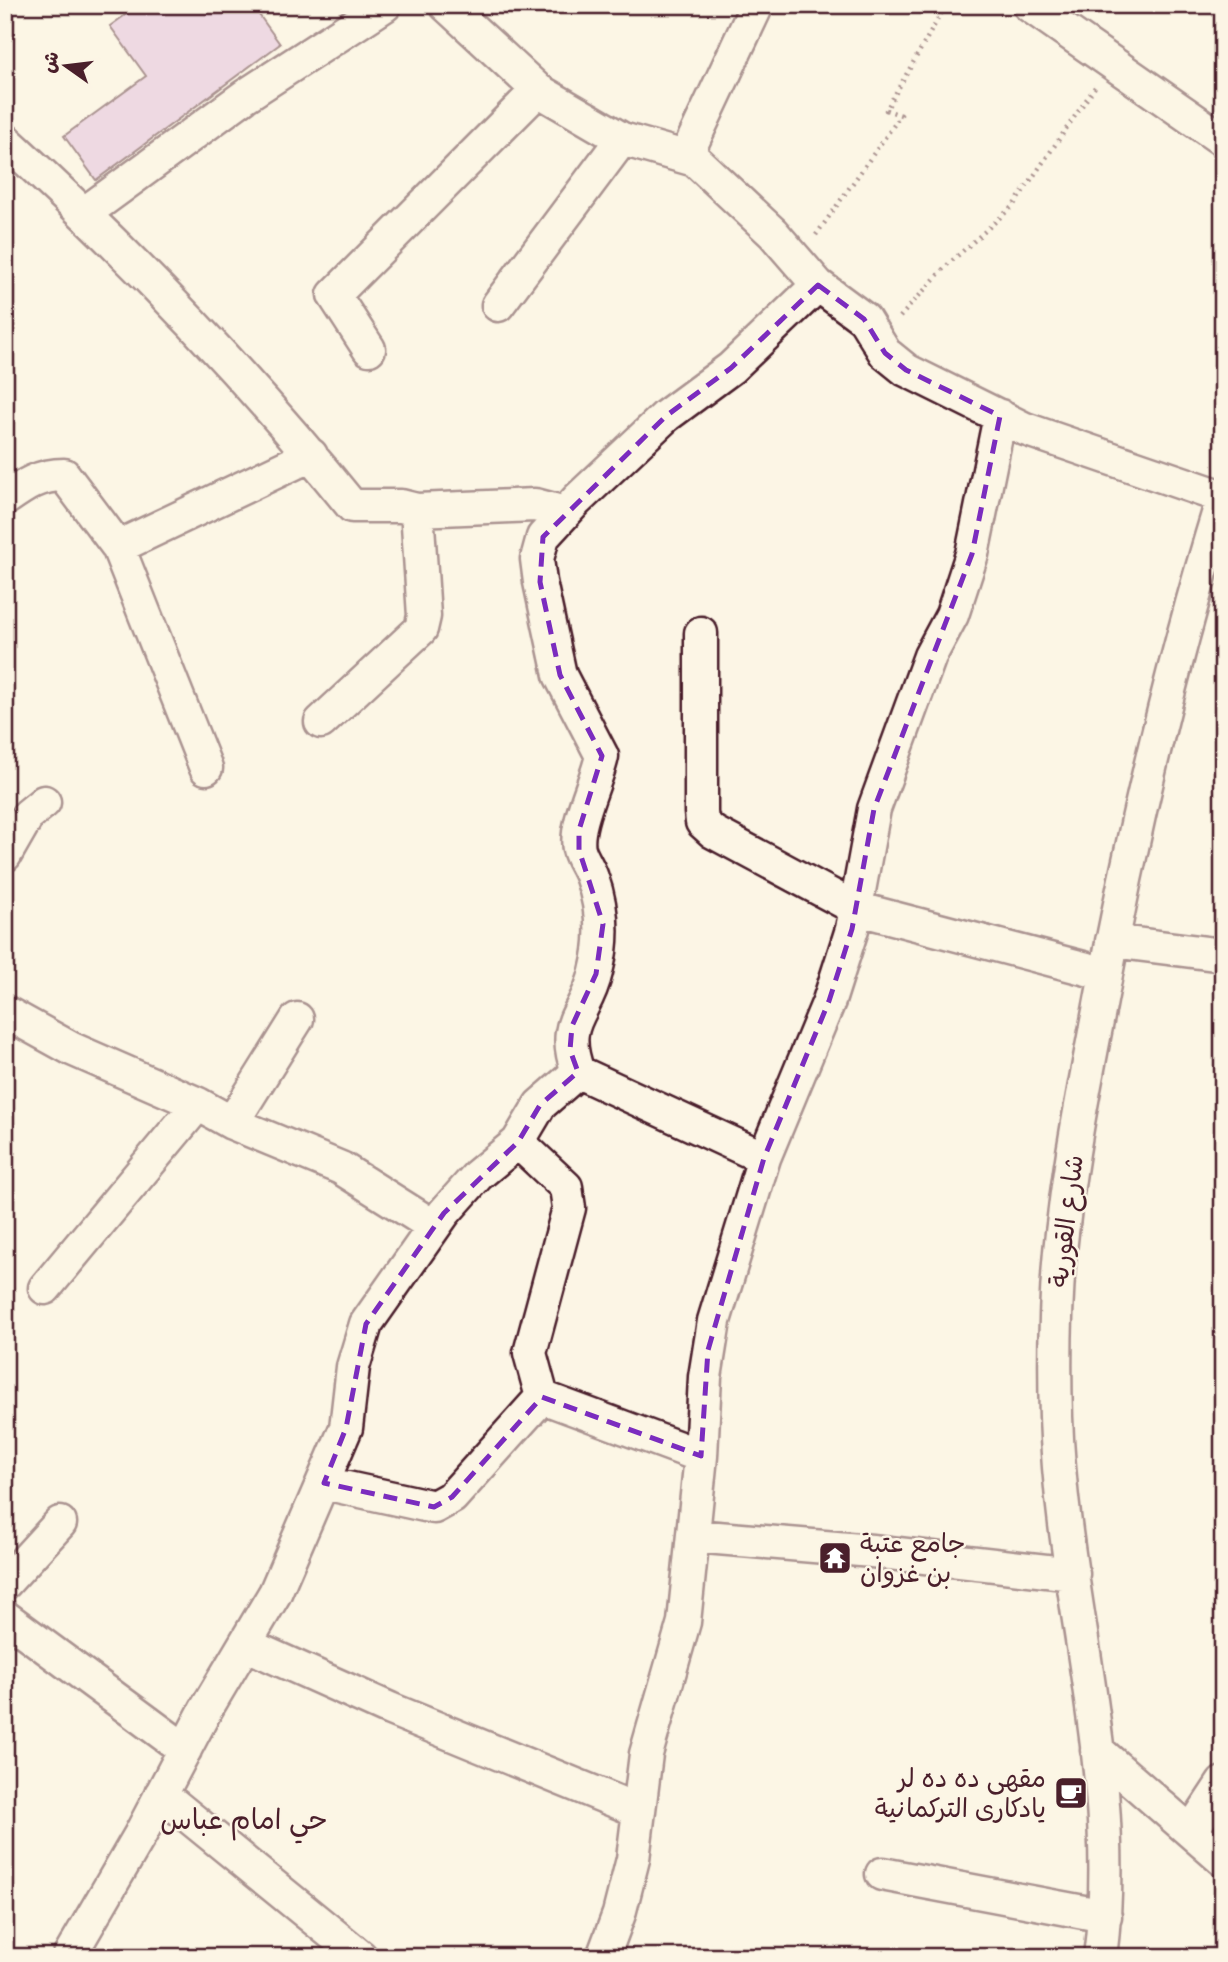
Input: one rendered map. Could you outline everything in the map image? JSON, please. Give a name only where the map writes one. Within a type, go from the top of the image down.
[{"type":"street","points":[[85,213],[245,96],[386,5]]},
{"type":"street","points":[[446,5],[538,90],[622,139],[686,156],[732,192],[818,285],[864,319],[885,353],[906,370],[1025,429],[1223,498]]},
{"type":"street","points":[[686,156],[757,5]]},
{"type":"street","points":[[1030,5],[1223,140]]},
{"type":"street","points":[[369,349],[334,295],[538,90]]},
{"type":"street","points":[[498,305],[622,139]]},
{"type":"street","points":[[5,140],[85,213],[311,455],[352,506],[401,506],[417,510],[535,505],[565,513]]},
{"type":"street","points":[[764,1158],[578,1072],[570,1051],[572,1026],[596,974],[603,924],[595,887],[579,850],[579,830],[602,756],[560,675],[537,559],[543,537],[565,513],[666,416],[732,368],[818,285]]},
{"type":"street","points":[[603,1957],[619,1913],[633,1859],[646,1754],[684,1622],[701,1456],[705,1377],[714,1321],[764,1158],[829,1001],[855,908],[874,809],[930,656],[952,615],[972,554],[1000,416]]},
{"type":"street","points":[[118,547],[311,455]]},
{"type":"street","points":[[5,499],[30,481],[49,475],[64,475],[118,547],[206,768]]},
{"type":"street","name":"شارع القورية","points":[[1100,1957],[1105,1916],[1106,1849],[1097,1750],[1061,1489],[1056,1421],[1058,1284],[1064,1216],[1112,941],[1178,658],[1223,498]]},
{"type":"street","points":[[321,722],[421,629],[424,616],[417,510]]},
{"type":"street","points":[[701,633],[702,822],[713,832],[855,908],[1106,974]]},
{"type":"street","points":[[5,855],[29,815],[44,802]]},
{"type":"street","points":[[1112,941],[1223,955]]},
{"type":"street","points":[[5,1012],[72,1049],[198,1104],[232,1123],[341,1168],[433,1226]]},
{"type":"street","points":[[232,1123],[297,1019]]},
{"type":"street","points":[[69,1957],[275,1593],[346,1427],[353,1367],[366,1324],[433,1226],[478,1175],[518,1142],[540,1105],[578,1072]]},
{"type":"street","points":[[45,1288],[198,1104]]},
{"type":"street","points":[[518,1142],[566,1187],[569,1208],[530,1353],[542,1397]]},
{"type":"street","points":[[542,1397],[701,1456]]},
{"type":"street","points":[[324,1483],[433,1507],[452,1497],[542,1397]]},
{"type":"street","points":[[5,1583],[60,1524]]},
{"type":"street","points":[[694,1536],[872,1551],[1073,1574]]},
{"type":"street","points":[[5,1617],[185,1749]]},
{"type":"street","points":[[245,1644],[390,1709],[637,1810]]},
{"type":"street","points":[[1097,1750],[1192,1830],[1223,1860]]},
{"type":"street","points":[[1192,1830],[1223,1783]]},
{"type":"street","points":[[161,1794],[361,1957]]},
{"type":"street","points":[[883,1874],[1105,1916]]},
{"type":"path","points":[[797,261],[901,116],[886,110],[946,5]]},
{"type":"path","points":[[878,341],[945,267],[1013,206],[1111,64]]},
{"type":"highlighted area","points":[[818,285],[864,319],[885,353],[906,370],[1000,416],[972,554],[874,809],[852,929],[829,1001],[764,1158],[708,1350],[701,1456],[542,1397],[452,1497],[434,1507],[324,1483],[346,1428],[366,1324],[444,1213],[518,1142],[540,1105],[578,1072],[570,1050],[572,1026],[596,974],[603,924],[579,850],[579,830],[602,756],[560,675],[540,582],[543,537],[666,416],[731,368]]},
{"type":"building","points":[[139,5],[252,5],[280,44],[96,180],[64,136],[146,76],[110,26]]},
{"type":"place","name":"جامع عتبة بن غزوان","points":[[835,1558]]},
{"type":"place","name":"مقهى ده ده لر يادكارى التركمانية","points":[[1071,1793]]},
{"type":"district","name":"حي امام عباس","points":[[244,1819]]}]
